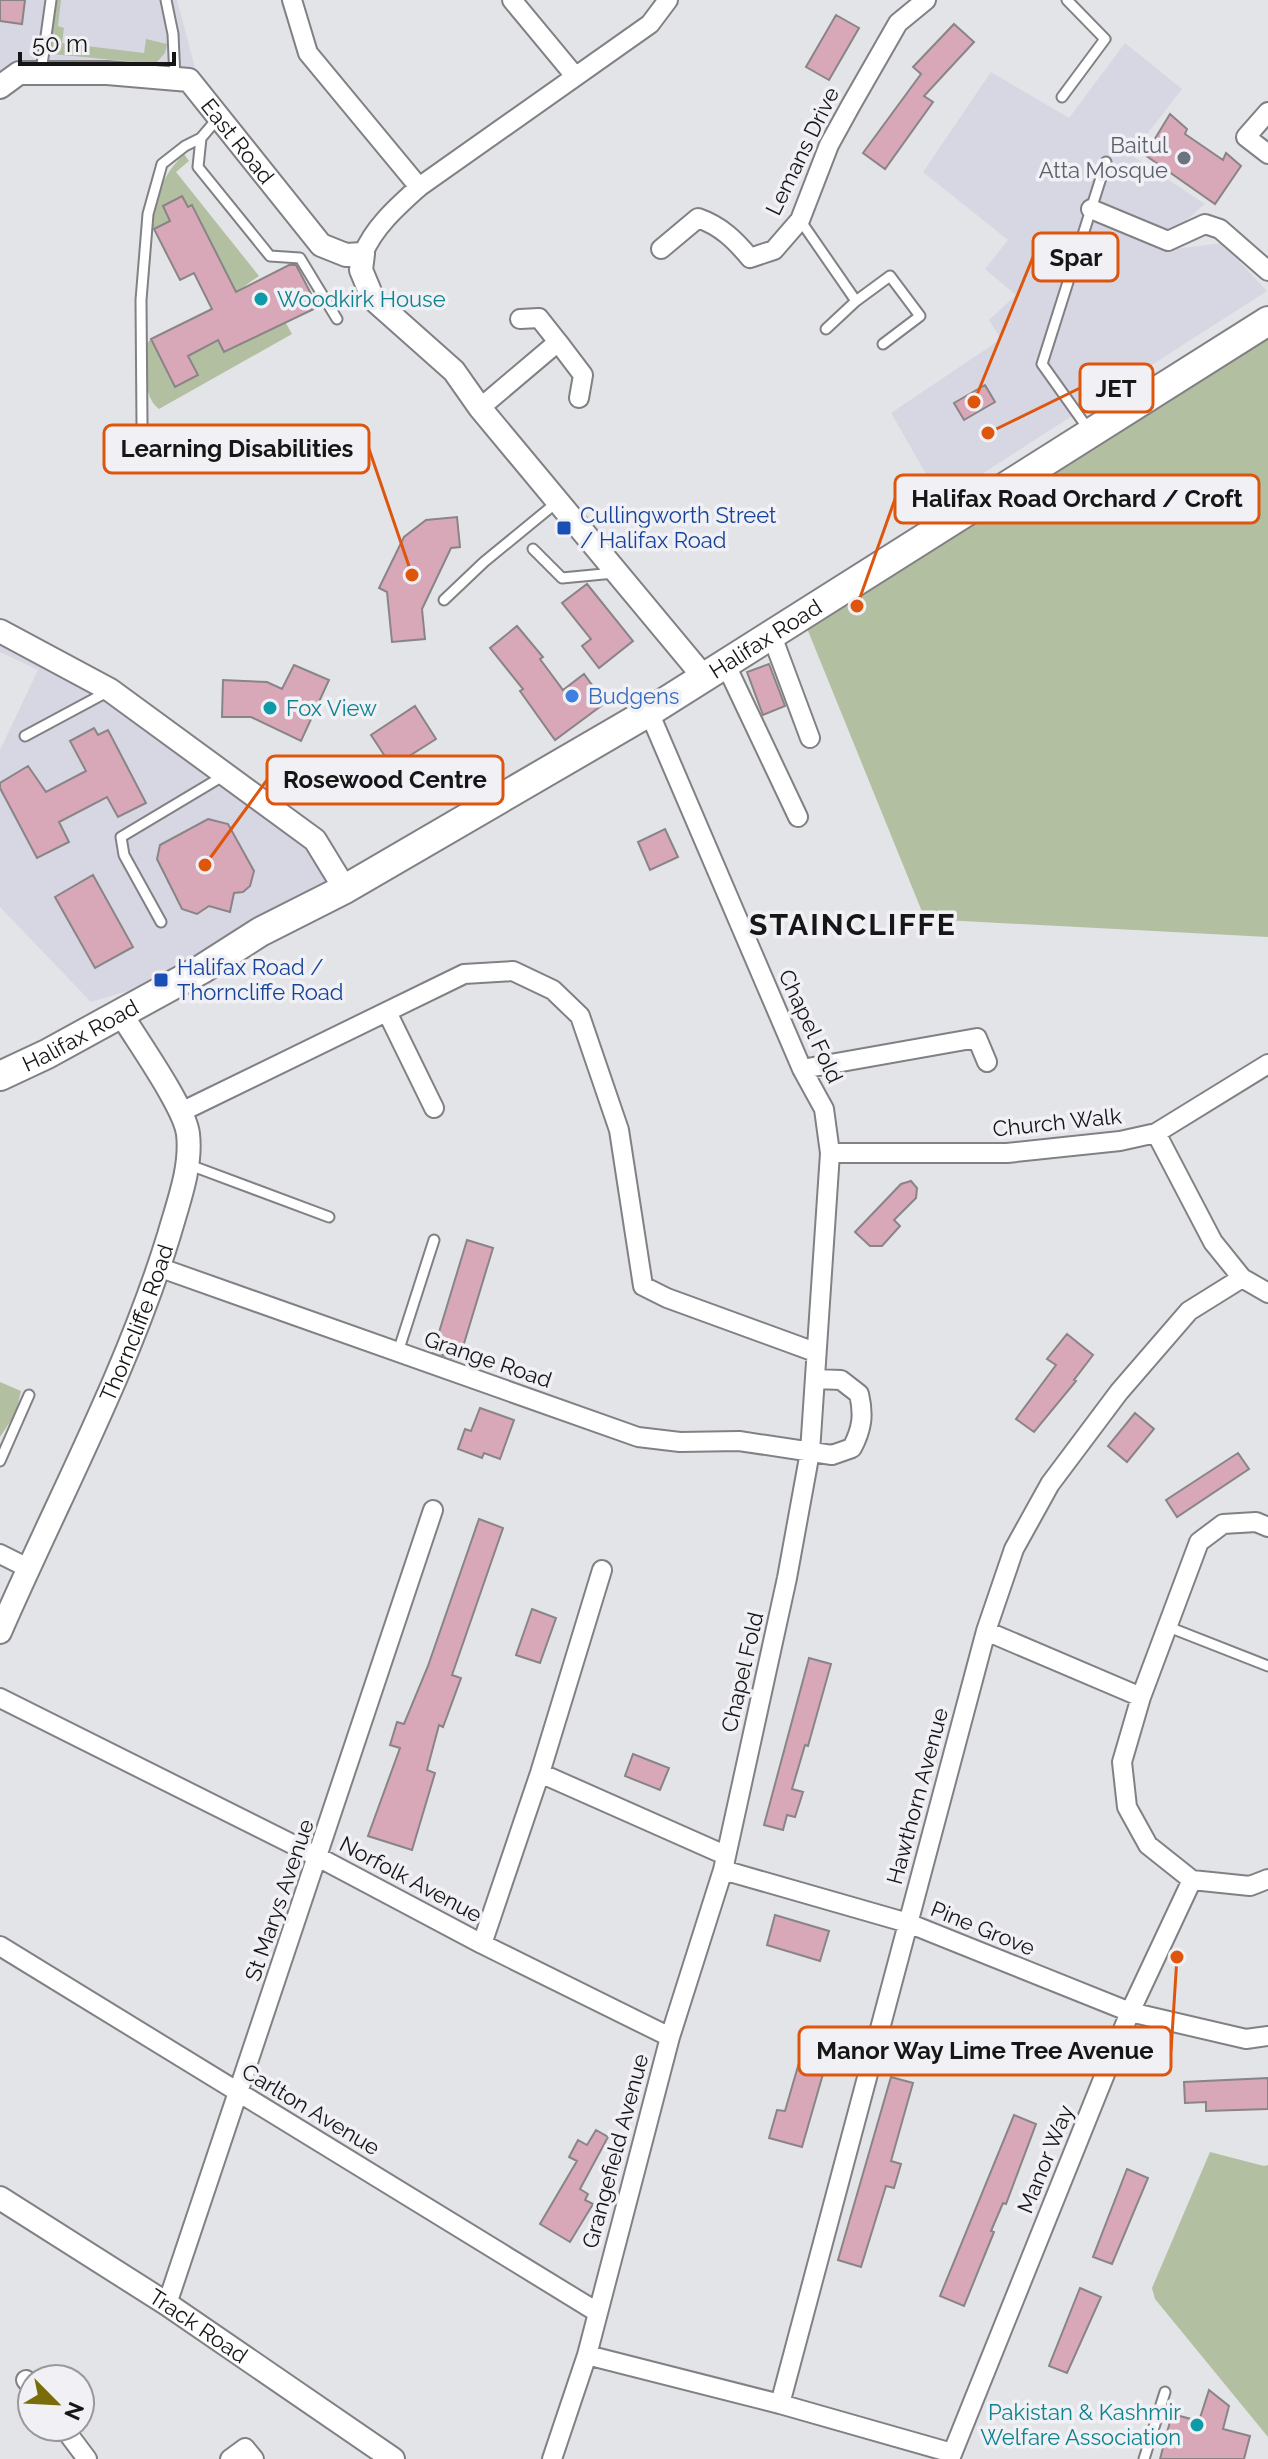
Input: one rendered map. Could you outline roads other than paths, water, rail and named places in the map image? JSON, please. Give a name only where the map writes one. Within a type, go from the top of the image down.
[{"type":"main road","name":"Halifax Road","points":[[0,1076],[47,1054],[202,969],[260,932],[345,889],[649,712],[1268,321]]},
{"type":"street","points":[[292,0],[308,53],[419,187]]},
{"type":"street","points":[[512,0],[575,76]]},
{"type":"street","points":[[668,0],[650,24],[419,187],[370,238],[363,254],[361,270],[373,299],[454,371],[480,408],[617,572],[714,670],[798,817]]},
{"type":"street","name":"Lemans Drive","points":[[661,249],[698,218],[715,224],[750,258],[774,250],[800,220],[829,145],[898,23],[926,0]]},
{"type":"street","name":"East Road","points":[[0,87],[19,73],[107,73],[189,80],[321,245],[346,255],[363,254]]},
{"type":"street","points":[[1268,112],[1246,137],[1268,154]]},
{"type":"street","points":[[1091,209],[1168,241],[1205,224],[1220,229],[1268,271]]},
{"type":"street","points":[[520,319],[539,318],[583,375],[579,398]]},
{"type":"street","points":[[480,408],[558,342]]},
{"type":"street","points":[[0,631],[110,690],[315,840],[345,889]]},
{"type":"street","points":[[772,636],[810,738]]},
{"type":"street","name":"Chapel Fold","points":[[649,712],[802,1069],[824,1109],[830,1153],[810,1452],[787,1578],[724,1862]]},
{"type":"street","points":[[181,1112],[464,974],[513,971],[553,990],[580,1016],[619,1130],[643,1286],[667,1298],[815,1352]]},
{"type":"street","name":"Thorncliffe Road","points":[[0,1632],[125,1352],[158,1267],[187,1164],[188,1133],[181,1112],[120,1012]]},
{"type":"street","points":[[387,1012],[434,1108]]},
{"type":"street","points":[[802,1069],[977,1038],[987,1062]]},
{"type":"street","name":"Church Walk","points":[[830,1153],[1007,1153],[1120,1141],[1156,1133],[1268,1064]]},
{"type":"street","points":[[1156,1133],[1213,1242],[1242,1278],[1268,1293]]},
{"type":"street","name":"Grange Road","points":[[158,1267],[638,1437],[680,1442],[739,1441],[810,1452]]},
{"type":"street","name":"Hawthorn Avenue","points":[[780,2404],[986,1631],[1014,1549],[1050,1484],[1119,1392],[1189,1311],[1242,1278]]},
{"type":"street","points":[[810,1452],[832,1455],[852,1448],[861,1431],[863,1409],[859,1394],[841,1380],[816,1379]]},
{"type":"street","name":"St Marys Avenue","points":[[167,2304],[433,1510]]},
{"type":"street","points":[[1268,1527],[1256,1522],[1223,1524],[1199,1542],[1141,1697],[1122,1762],[1127,1807],[1148,1845],[1192,1880],[1250,1886],[1268,1879]]},
{"type":"street","points":[[0,1554],[28,1568]]},
{"type":"street","points":[[482,1944],[540,1773],[602,1570]]},
{"type":"street","points":[[986,1631],[1141,1697]]},
{"type":"street","name":"Norfolk Avenue","points":[[0,1698],[670,2037]]},
{"type":"street","name":"Pine Grove","points":[[540,1773],[724,1862],[908,1923],[1130,2012],[1246,2039],[1268,2036]]},
{"type":"street","name":"Grangefield Avenue","points":[[552,2459],[587,2355],[670,2037],[724,1862]]},
{"type":"street","name":"Manor Way","points":[[951,2456],[1130,2012],[1192,1880]]},
{"type":"street","name":"Carlton Avenue","points":[[0,1946],[597,2312]]},
{"type":"street","name":"Track Road","points":[[0,2198],[167,2304],[393,2459]]},
{"type":"street","points":[[587,2355],[780,2404],[951,2456]]},
{"type":"street","points":[[230,2459],[245,2448],[254,2459]]},
{"type":"lane","points":[[41,73],[51,0]]},
{"type":"lane","points":[[166,0],[173,34],[175,79]]},
{"type":"lane","points":[[1062,97],[1105,39],[1067,0]]},
{"type":"lane","points":[[142,424],[141,300],[148,214],[162,164],[201,138],[218,118]]},
{"type":"lane","points":[[201,138],[198,167],[270,256],[300,258],[337,319]]},
{"type":"lane","points":[[1091,432],[1042,364],[1106,162]]},
{"type":"lane","points":[[800,220],[856,301]]},
{"type":"lane","points":[[826,329],[856,301],[890,276],[920,316],[883,344]]},
{"type":"lane","points":[[444,600],[484,562],[559,500]]},
{"type":"lane","points":[[533,549],[562,578],[617,572]]},
{"type":"lane","points":[[25,736],[110,690]]},
{"type":"lane","points":[[161,922],[124,855],[121,837],[226,774]]},
{"type":"lane","points":[[187,1164],[329,1217]]},
{"type":"lane","points":[[398,1352],[434,1240]]},
{"type":"lane","points":[[0,1461],[29,1395]]},
{"type":"lane","points":[[1166,1626],[1268,1666]]},
{"type":"lane","points":[[1144,2459],[1165,2392]]},
{"type":"place","name":"Baitul Atta Mosque","points":[[1184,158]]},
{"type":"place","name":"Woodkirk House","points":[[261,299]]},
{"type":"place","name":"Spar","points":[[974,402]]},
{"type":"place","name":"JET","points":[[988,433]]},
{"type":"place","name":"Cullingworth Street / Halifax Road","points":[[564,528]]},
{"type":"place","name":"Learning Disabilities","points":[[412,575]]},
{"type":"place","name":"Halifax Road Orchard / Croft","points":[[857,606]]},
{"type":"place","name":"Budgens","points":[[572,696]]},
{"type":"place","name":"Fox View","points":[[270,708]]},
{"type":"place","name":"Rosewood Centre","points":[[205,865]]},
{"type":"place","name":"Halifax Road / Thorncliffe Road","points":[[161,980]]},
{"type":"place","name":"Manor Way Lime Tree Avenue","points":[[1177,1957]]},
{"type":"place","name":"Pakistan & Kashmir Welfare Association","points":[[1197,2425]]},
{"type":"district","name":"STAINCLIFFE","points":[[853,925]]}]
